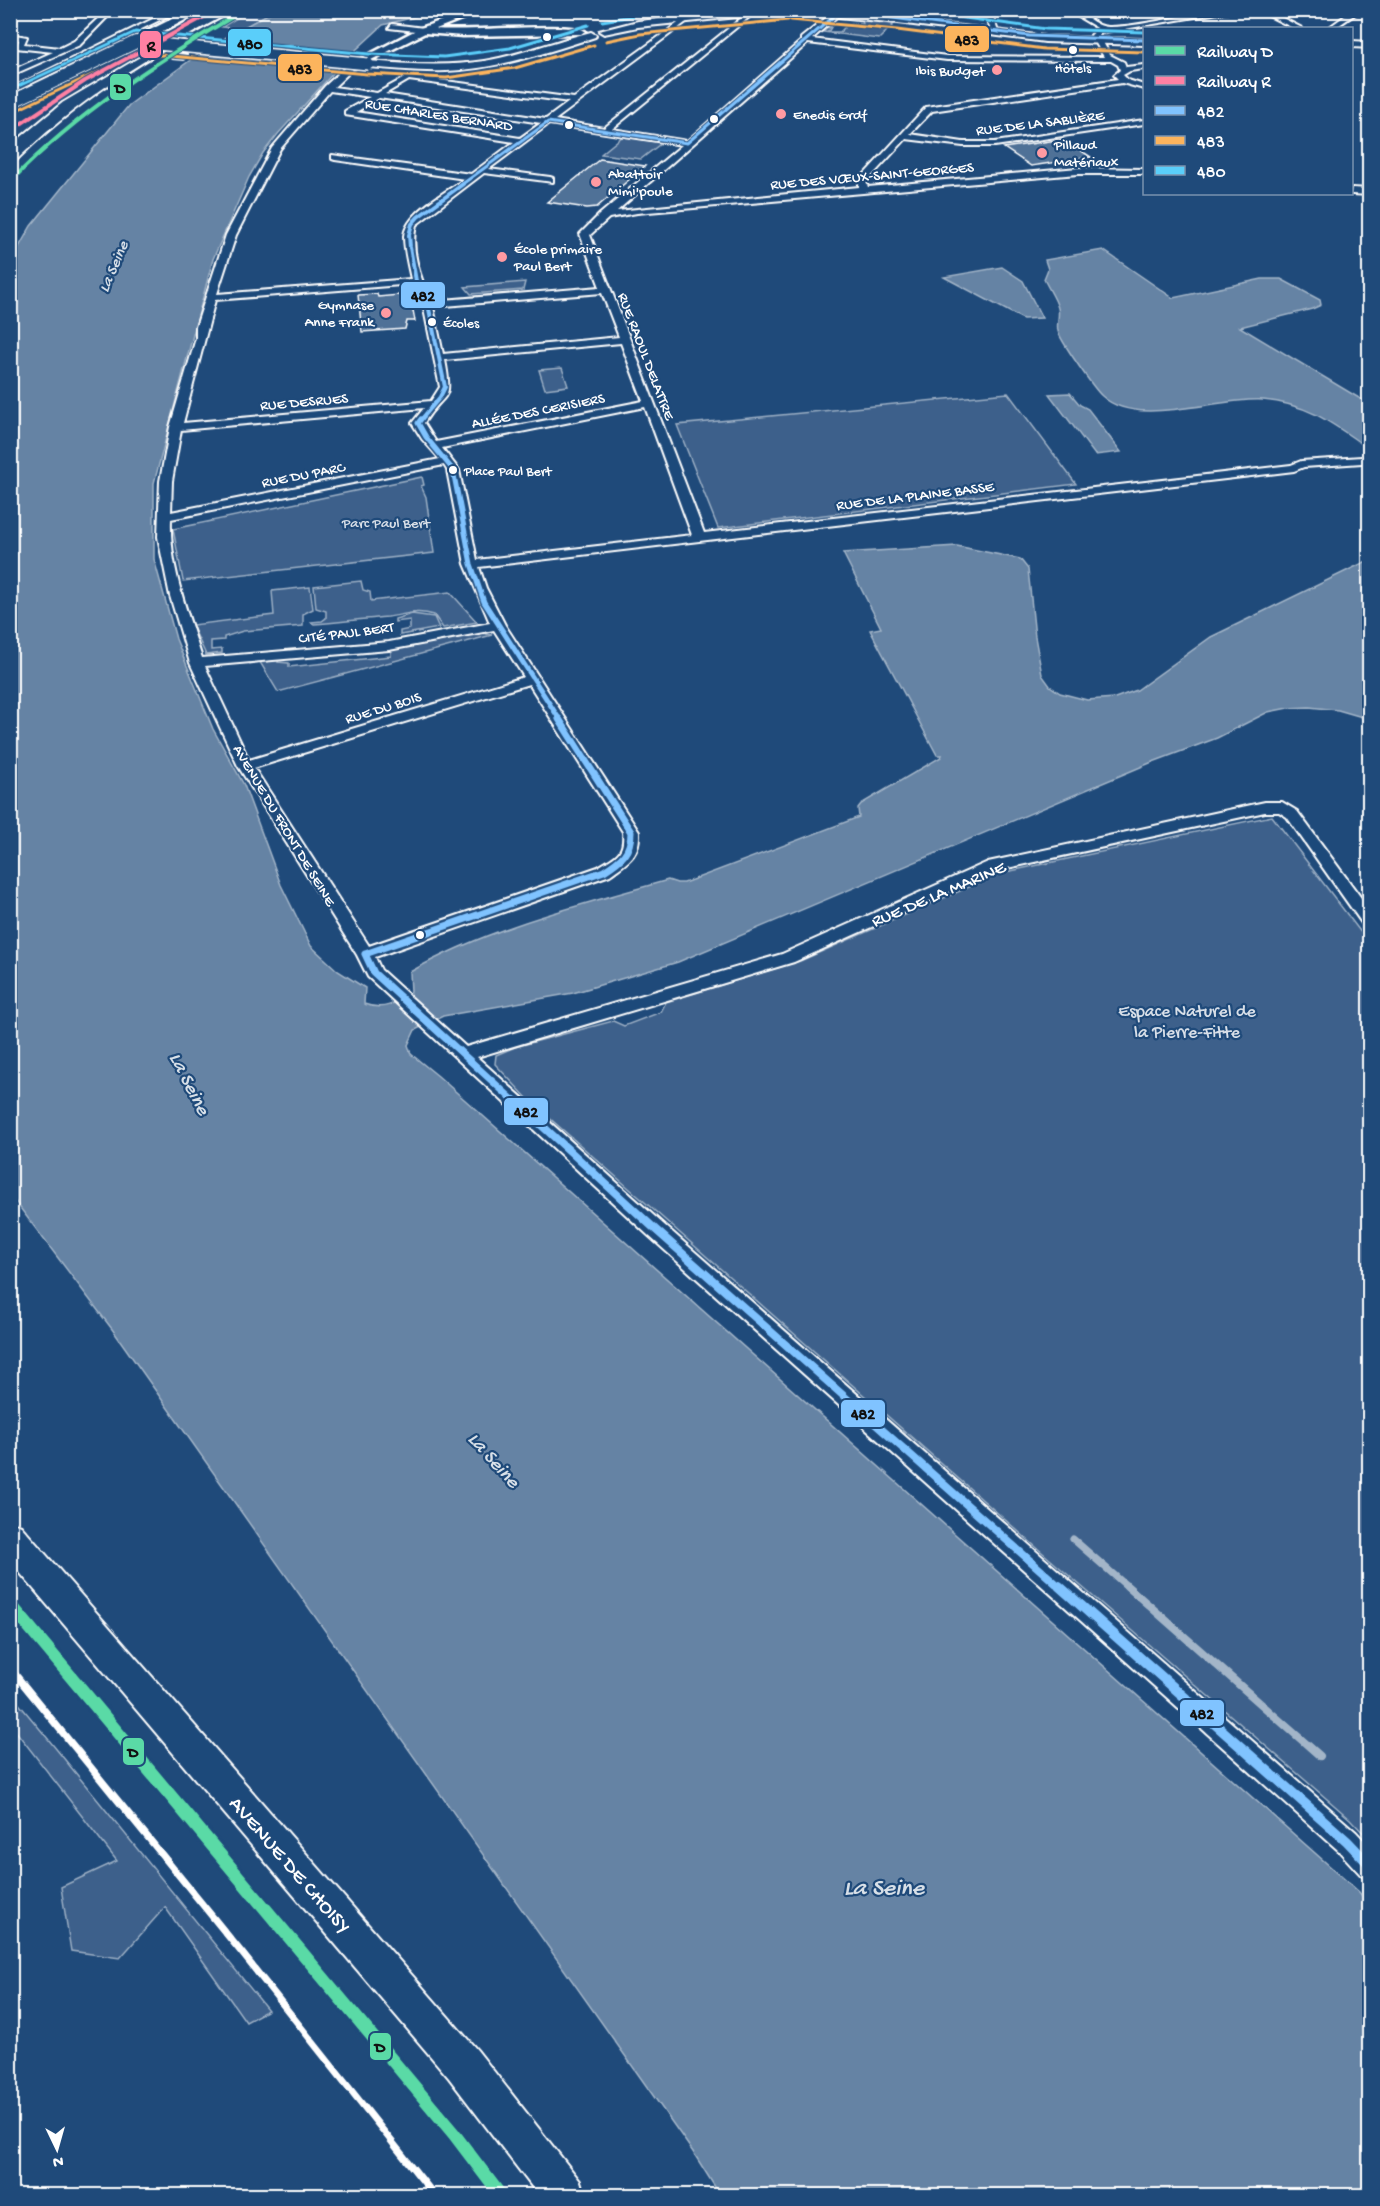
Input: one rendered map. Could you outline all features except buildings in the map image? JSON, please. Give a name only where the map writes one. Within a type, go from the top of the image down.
[{"type":"main road","points":[[10,98],[190,10]]},
{"type":"main road","points":[[10,102],[129,40],[200,10]]},
{"type":"main road","points":[[129,40],[414,67],[452,68],[499,60],[591,31],[629,22],[750,11],[789,10],[838,12],[1030,34],[1143,40]]},
{"type":"main road","points":[[591,31],[750,11]]},
{"type":"main road","points":[[838,12],[1039,39],[1104,37]]},
{"type":"main road","points":[[1353,43],[1370,43]]},
{"type":"main road","name":"AVENUE DE CHOISY","points":[[10,1537],[463,2064],[565,2196]]},
{"type":"street","points":[[10,74],[77,43],[111,10]]},
{"type":"street","points":[[10,92],[102,48],[129,40],[177,10]]},
{"type":"street","points":[[352,66],[424,30],[480,10]]},
{"type":"street","points":[[987,10],[995,30]]},
{"type":"street","points":[[1070,10],[1104,37],[1118,57],[1143,67]]},
{"type":"street","points":[[1152,27],[1233,10]]},
{"type":"street","points":[[1260,10],[1296,27]]},
{"type":"street","points":[[1332,27],[1358,10]]},
{"type":"street","points":[[606,130],[750,11]]},
{"type":"street","name":"RUE RAOUL DELATTRE","points":[[699,536],[584,237],[586,231],[838,12]]},
{"type":"street","points":[[365,954],[604,871],[628,854],[633,846],[631,832],[531,680],[484,602],[471,564],[453,470],[448,461],[424,437],[418,423],[445,387],[428,304],[416,281],[409,240],[412,224],[472,177],[687,19]]},
{"type":"street","points":[[392,26],[474,34],[559,29],[591,31]]},
{"type":"street","points":[[1104,37],[1143,29]]},
{"type":"street","points":[[86,34],[100,35]]},
{"type":"street","points":[[110,35],[129,40]]},
{"type":"street","points":[[10,36],[24,39],[19,46]]},
{"type":"street","points":[[1104,37],[1107,56],[1123,66],[1124,70]]},
{"type":"street","points":[[804,40],[954,58],[1113,59]]},
{"type":"street","points":[[10,50],[19,46],[61,50]]},
{"type":"street","points":[[18,61],[32,63]]},
{"type":"street","name":"AVENUE DU FRONT DE SEINE","points":[[352,66],[328,88],[276,148],[231,236],[211,297],[176,427],[166,481],[164,537],[176,596],[197,663],[245,766],[365,954],[374,973],[464,1054]]},
{"type":"street","points":[[1122,81],[1118,75],[1124,70],[1143,67]]},
{"type":"street","points":[[376,95],[408,78],[576,101]]},
{"type":"street","points":[[864,189],[862,182],[926,110],[934,107],[1122,81],[1143,87]]},
{"type":"street","points":[[328,88],[687,143]]},
{"type":"street","name":"RUE CHARLES BERNARD","points":[[376,95],[348,113],[522,141]]},
{"type":"street","name":"RUE DE LA SABLIÈRE","points":[[903,136],[963,144],[995,144],[1143,122]]},
{"type":"street","points":[[335,157],[472,177]]},
{"type":"street","points":[[482,170],[550,180]]},
{"type":"street","name":"RUE DES VŒUX-SAINT-GEORGES","points":[[603,216],[637,210],[1078,171],[1143,172]]},
{"type":"street","points":[[1353,191],[1370,192]]},
{"type":"street","points":[[211,297],[416,281]]},
{"type":"street","points":[[428,304],[605,290]]},
{"type":"street","points":[[440,357],[625,340]]},
{"type":"street","name":"ALLÉE DES CERISIERS","points":[[433,446],[648,403]]},
{"type":"street","name":"RUE DESRUES","points":[[176,427],[434,404]]},
{"type":"street","name":"RUE DE LA PLAINE BASSE","points":[[471,564],[1294,468],[1301,464],[1362,460]]},
{"type":"street","name":"RUE DU PARC","points":[[164,517],[448,461]]},
{"type":"street","name":"CITÉ PAUL BERT","points":[[197,663],[389,646],[498,625]]},
{"type":"street","name":"RUE DU BOIS","points":[[245,766],[531,680]]},
{"type":"street","name":"RUE DE LA MARINE","points":[[464,1054],[788,958],[994,866],[1265,807],[1282,807],[1292,814],[1370,922]]},
{"type":"street","points":[[464,1054],[665,1238],[1347,1841],[1370,1866]]},
{"type":"green space","points":[[248,11],[273,11],[241,29],[222,27]]},
{"type":"green space","points":[[862,20],[894,24],[879,39],[823,32],[833,24],[828,32],[840,32],[848,24],[863,24]]},
{"type":"green space","points":[[623,136],[664,141],[641,159],[601,154]]},
{"type":"green space","points":[[525,282],[523,290],[471,294],[465,287]]},
{"type":"green space","points":[[562,368],[568,386],[545,389],[539,370]]},
{"type":"green space","points":[[1008,393],[1076,484],[718,528],[677,425]]},
{"type":"green space","name":"Parc Paul Bert","points":[[422,477],[424,485],[421,486],[426,497],[434,553],[183,581],[173,529]]},
{"type":"green space","points":[[361,581],[363,590],[370,592],[371,601],[450,592],[477,622],[443,628],[434,615],[416,612],[388,617],[314,624],[311,622],[322,621],[326,618],[326,611],[316,608],[314,586]]},
{"type":"green space","points":[[310,587],[313,609],[303,614],[303,626],[243,631],[224,637],[224,640],[211,641],[211,650],[222,649],[222,653],[206,655],[192,625],[274,615],[272,591]]},
{"type":"green space","points":[[412,614],[434,617],[439,628],[400,635],[400,631],[410,629],[410,620],[395,622],[395,619]]},
{"type":"green space","points":[[477,632],[492,635],[278,692],[260,662],[250,664],[248,662],[279,658],[278,662],[289,663],[289,667],[391,656],[391,650],[414,642],[418,645]]},
{"type":"green space","name":"Espace Naturel de la Pierre-Fitte","points":[[1272,816],[1369,943],[1369,1839],[1350,1819],[1036,1547],[529,1100],[495,1064],[496,1055],[515,1047],[613,1021],[624,1026],[661,1012],[666,1002],[800,961],[1001,873]]},
{"type":"green space","points":[[10,1693],[268,2010],[246,2022],[165,1907],[120,1958],[71,1951],[61,1887],[117,1861],[11,1725]]},
{"type":"water","name":"La Seine","points":[[273,11],[438,11],[383,25],[346,59],[278,134],[263,153],[249,177],[213,259],[154,483],[154,559],[176,639],[213,729],[244,785],[281,885],[311,946],[338,971],[365,988],[364,1004],[378,1007],[394,1003],[411,992],[410,972],[471,942],[536,918],[668,880],[684,883],[859,817],[858,808],[861,804],[941,757],[942,755],[937,755],[870,630],[881,628],[843,553],[957,546],[1020,559],[1028,569],[1035,637],[1042,675],[1050,686],[1060,693],[1087,700],[1115,698],[1137,690],[1211,637],[1369,560],[1369,719],[1338,710],[1309,707],[1268,712],[1217,738],[1150,763],[678,962],[573,993],[443,1016],[415,1030],[408,1045],[411,1054],[1359,1892],[1369,1905],[1369,2195],[720,2195],[693,2152],[112,1329],[11,1196],[11,261],[31,226],[129,105],[207,48]]},
{"type":"water","points":[[1103,250],[1173,298],[1262,279],[1281,279],[1320,300],[1321,305],[1312,309],[1240,327],[1369,404],[1369,449],[1320,417],[1279,402],[1244,400],[1156,411],[1117,406],[1102,396],[1060,336],[1058,308],[1044,279],[1048,269],[1045,260]]},
{"type":"water","points":[[1002,267],[1023,281],[1042,318],[1023,319],[944,277]]},
{"type":"water","points":[[1070,393],[1080,405],[1088,409],[1121,452],[1095,455],[1049,394]]},
{"type":"waterway","points":[[1073,1539],[1129,1588]]},
{"type":"waterway","points":[[1127,1586],[1320,1756]]},
{"type":"tunnel","points":[[105,49],[175,56]]},
{"type":"railway","points":[[10,168],[35,143],[117,80],[237,10]]},
{"type":"railway","points":[[10,145],[62,102],[145,53]]},
{"type":"railway","points":[[10,1668],[242,1953],[435,2196]]},
{"type":"rail line","name":"R","points":[[10,131],[59,96],[217,10]]},
{"type":"rail line","name":"D","points":[[10,182],[36,155],[91,108],[150,67],[244,10]]},
{"type":"rail line","name":"D","points":[[10,1604],[454,2134],[501,2196]]},
{"type":"transit line","name":"480","points":[[602,21],[669,10]]},
{"type":"transit line","name":"480","points":[[906,10],[1046,29],[1143,32]]},
{"type":"transit line","name":"482","points":[[687,143],[840,11],[1029,36],[1143,40]]},
{"type":"transit line","name":"483","points":[[606,41],[640,34],[788,20]]},
{"type":"transit line","name":"483","points":[[791,20],[897,30],[1044,49],[1143,52]]},
{"type":"transit line","name":"480","points":[[10,90],[135,32],[369,54],[444,57],[510,48],[588,25]]},
{"type":"transit line","name":"483","points":[[15,111],[138,53],[367,74],[446,78],[515,68],[594,45]]},
{"type":"transit line","name":"482","points":[[548,122],[687,143]]},
{"type":"transit line","name":"482","points":[[365,954],[604,871],[625,856],[630,847],[631,832],[484,602],[471,564],[453,470],[426,437],[418,423],[440,397],[445,387],[428,304],[416,281],[409,235],[412,224],[418,217],[548,122]]},
{"type":"transit line","name":"482","points":[[365,954],[374,973],[656,1230],[1347,1841],[1370,1865]]},
{"type":"place","name":"Hôtels","points":[[1073,50]]},
{"type":"place","name":"Ibis Budget","points":[[997,70]]},
{"type":"place","name":"Enedis Grdf","points":[[781,114]]},
{"type":"place","name":"Pillaud Matériaux","points":[[1042,153]]},
{"type":"place","name":"Abattoir Mimi'poule","points":[[596,182]]},
{"type":"place","name":"École primaire Paul Bert","points":[[502,257]]},
{"type":"place","name":"Gymnase Anne Frank","points":[[386,313]]},
{"type":"place","name":"Écoles","points":[[432,322]]},
{"type":"place","name":"Place Paul Bert","points":[[453,470]]}]
